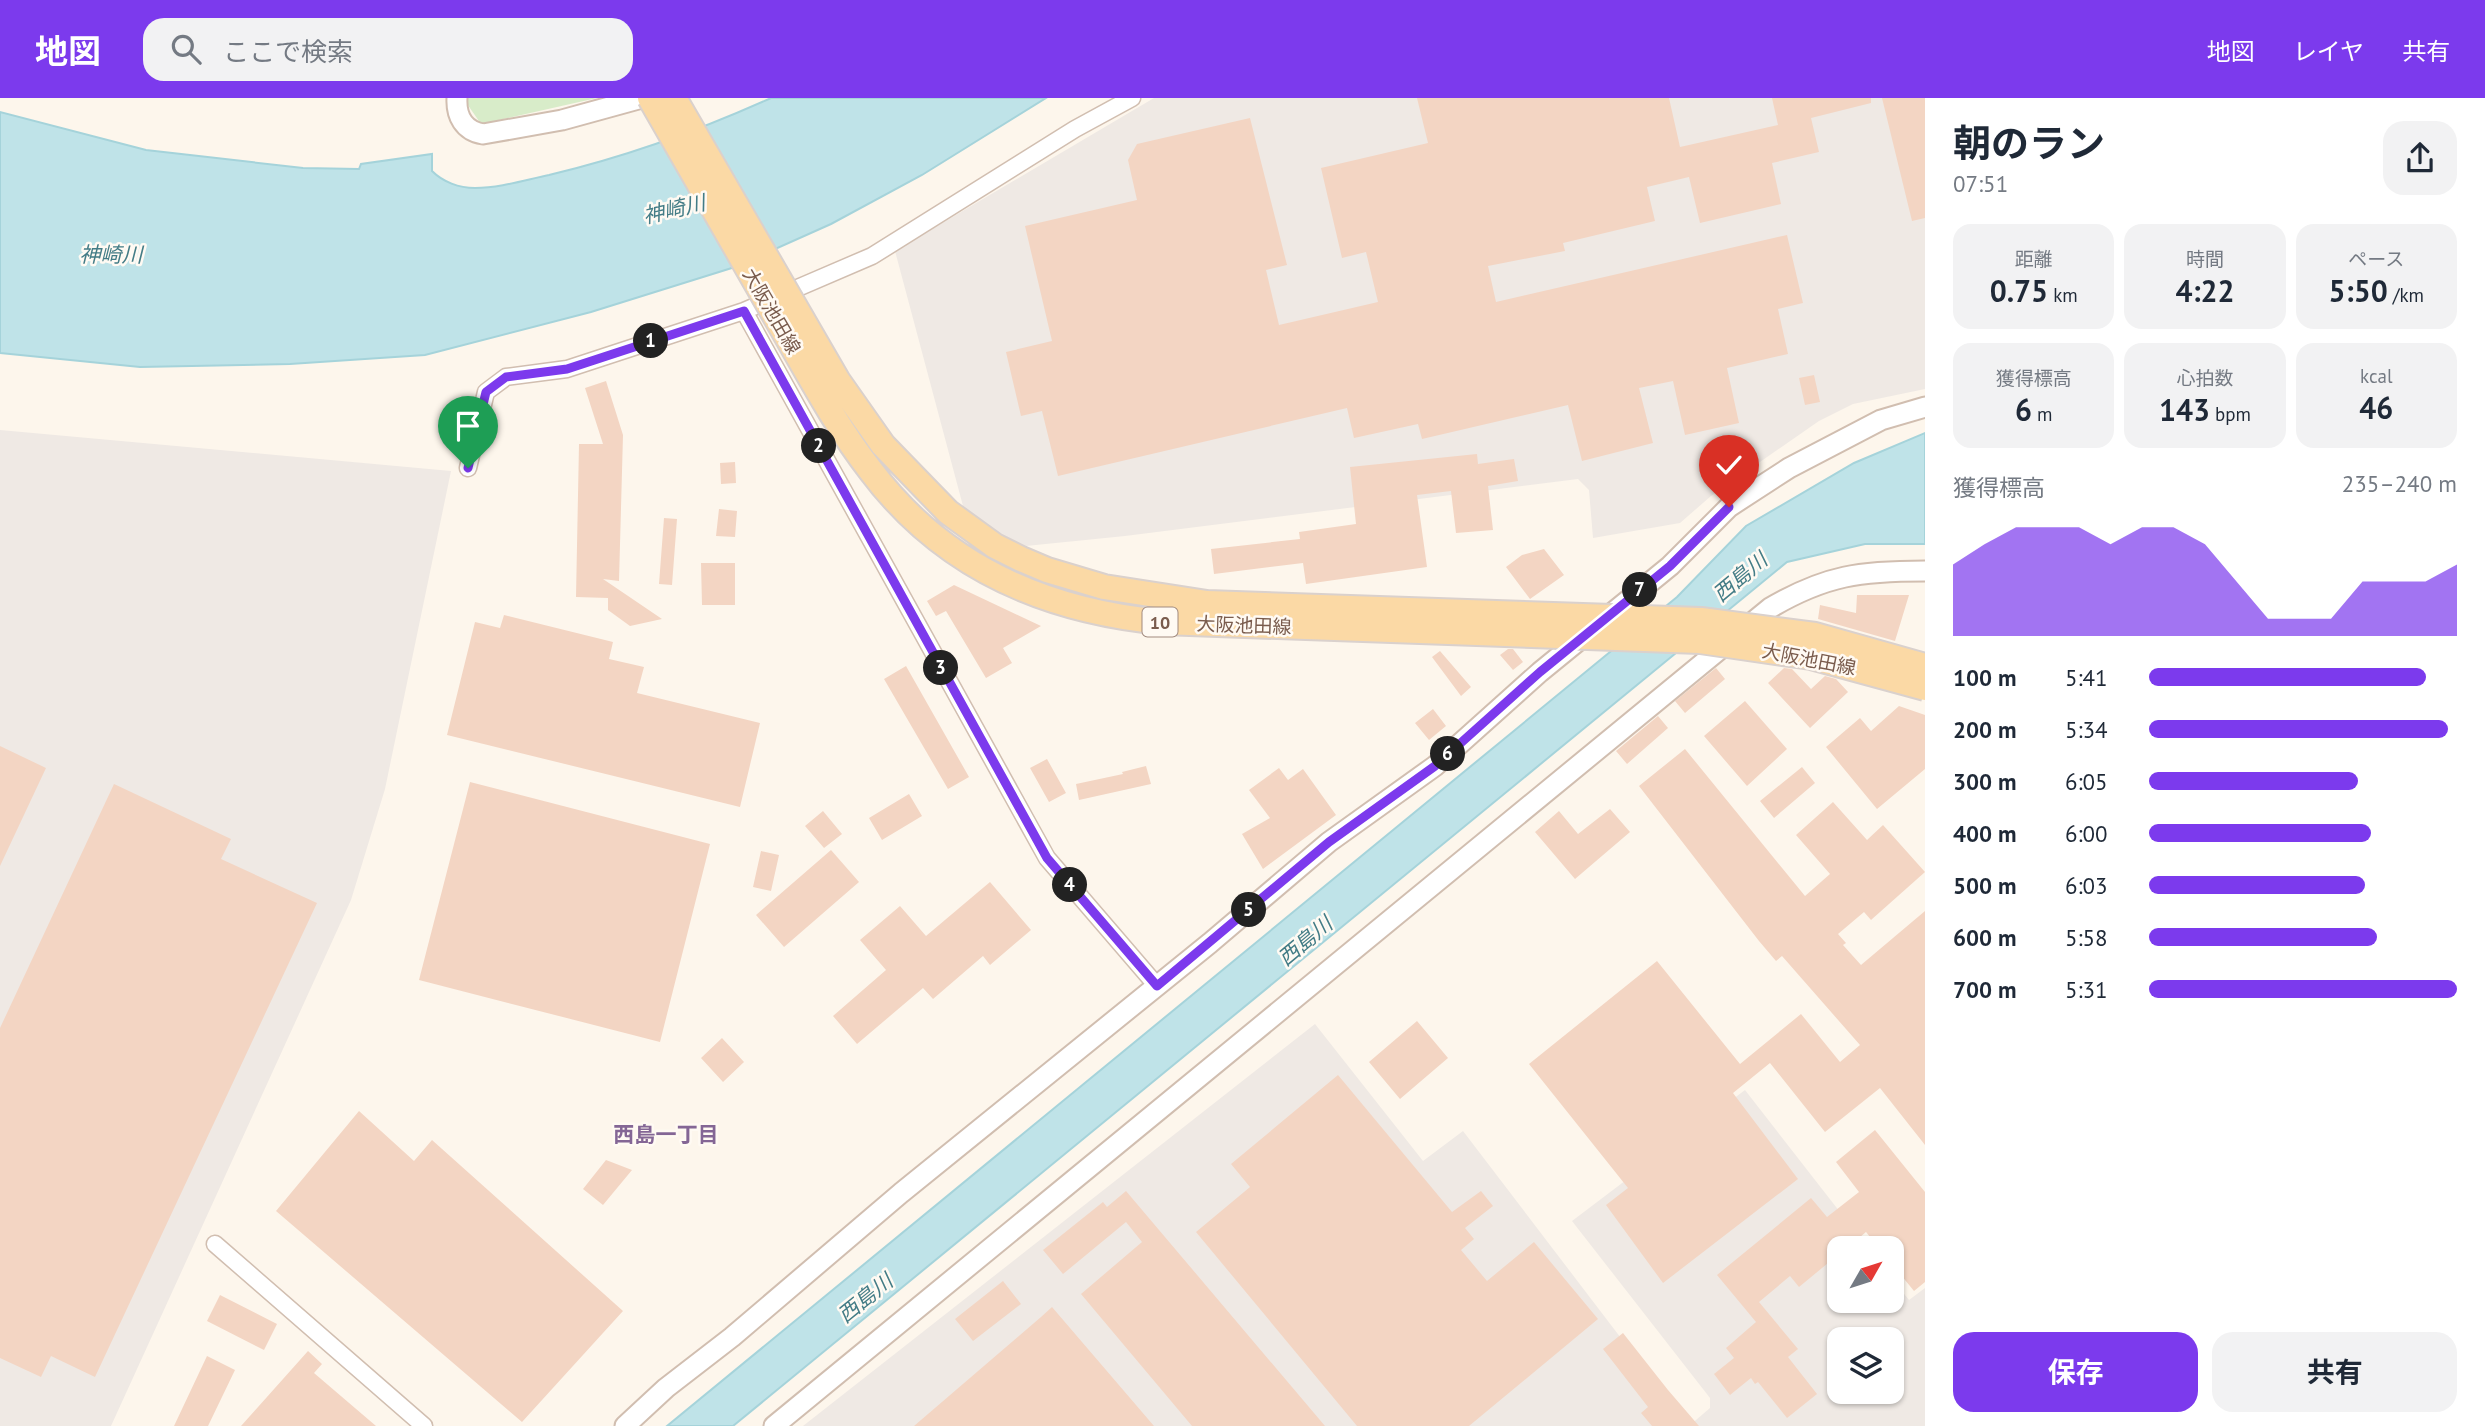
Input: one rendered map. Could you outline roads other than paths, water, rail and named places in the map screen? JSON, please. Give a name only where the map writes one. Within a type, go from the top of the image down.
[{"type":"main road","name":"大阪池田線","points":[[650,98],[817,390],[871,472],[912,517],[936,538],[989,574],[1016,587],[1044,599],[1086,611],[1162,622],[1700,641],[1811,657],[1925,688]]},
{"type":"main road","name":"大阪池田線","points":[[674,98],[838,381],[883,445],[948,512],[995,546],[1021,559],[1104,587],[1207,603],[1701,620],[1815,635],[1925,666]]},
{"type":"street","points":[[457,98],[458,114],[462,122],[475,133],[483,134],[562,120],[642,98]]},
{"type":"street","points":[[468,468],[486,392],[506,377],[567,369],[744,311],[872,256],[1075,128],[1132,98]]},
{"type":"street","points":[[744,311],[1047,858],[1157,986]]},
{"type":"street","points":[[625,1426],[666,1388],[733,1337],[901,1193],[1157,986],[1329,842],[1435,766],[1540,672],[1670,566],[1729,507],[1788,468],[1881,420],[1925,407]]},
{"type":"street","points":[[774,1426],[1770,608],[1796,593],[1830,579],[1882,571],[1925,571]]},
{"type":"street","points":[[215,1244],[424,1426]]},
{"type":"water","name":"神崎川","points":[[771,98],[1046,98],[922,175],[831,224],[735,267],[591,312],[425,355],[290,364],[140,367],[0,353],[0,112],[146,150],[303,168],[359,169],[361,164],[432,154],[432,171],[436,175],[452,184],[475,188],[494,187],[606,160],[690,132]]},
{"type":"water","name":"西島川","points":[[1925,433],[1925,544],[1865,544],[1787,562],[733,1426],[667,1426],[1677,597],[1746,526],[1854,463]]},
{"type":"district","name":"西島一丁目","points":[[666,1134]]}]
